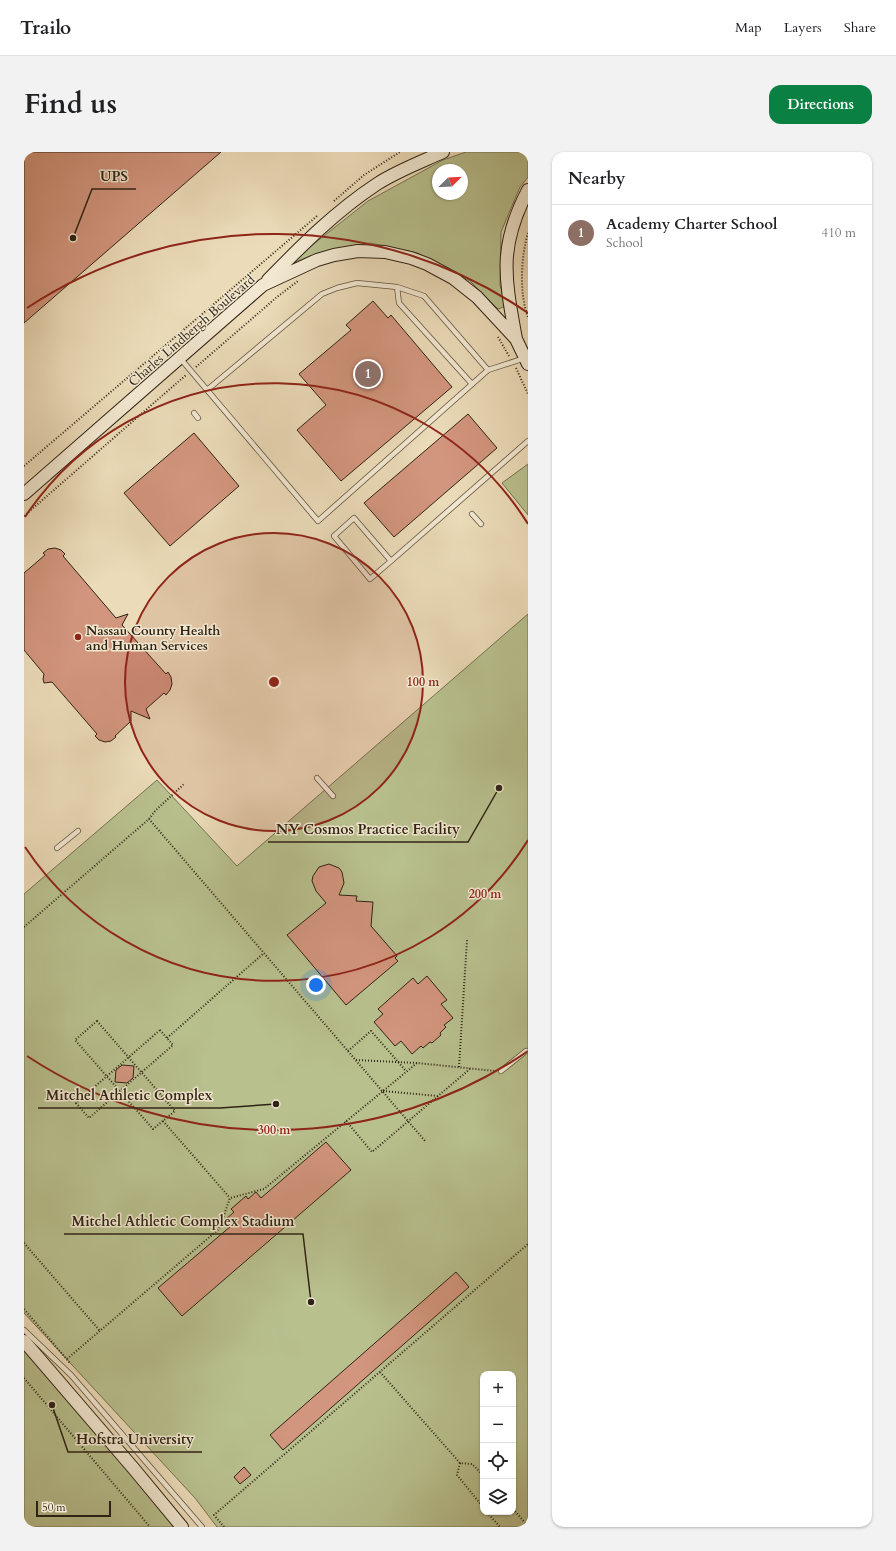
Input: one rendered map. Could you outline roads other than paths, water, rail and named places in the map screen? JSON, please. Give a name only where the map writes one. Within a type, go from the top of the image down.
[{"type":"street","points":[[263,285],[318,230],[344,207],[378,184],[443,152]]},
{"type":"street","points":[[516,339],[506,278],[507,249],[516,215],[528,190]]},
{"type":"street","name":"Charles Lindbergh Boulevard","points":[[24,494],[263,285],[317,260],[334,255],[358,251],[385,252],[422,262],[453,278],[477,297],[516,339],[527,361]]},
{"type":"street","points":[[24,1341],[182,1527]]},
{"type":"lane","points":[[207,390],[322,294],[337,288],[357,283],[397,287],[424,296],[488,370]]},
{"type":"lane","points":[[397,287],[399,303],[472,384]]},
{"type":"lane","points":[[180,358],[318,521],[488,370],[513,362],[527,361]]},
{"type":"lane","points":[[194,414],[198,418]]},
{"type":"lane","points":[[391,561],[354,518],[334,536],[370,579],[391,561],[528,441]]},
{"type":"lane","points":[[472,514],[481,524]]},
{"type":"lane","points":[[317,778],[333,796]]},
{"type":"lane","points":[[57,848],[78,832]]},
{"type":"lane","points":[[502,1071],[526,1051]]},
{"type":"lane","points":[[24,1330],[72,1375],[202,1527]]},
{"type":"place","name":"UPS","points":[[73,238]]},
{"type":"place","name":"Academy Charter School","points":[[368,374]]},
{"type":"place","name":"Nassau County Health and Human Services","points":[[78,637]]},
{"type":"place","name":"NY Cosmos Practice Facility","points":[[499,788]]},
{"type":"place","name":"Mitchel Athletic Complex","points":[[276,1104]]},
{"type":"place","name":"Mitchel Athletic Complex Stadium","points":[[311,1302]]},
{"type":"place","name":"Hofstra University","points":[[52,1405]]}]
